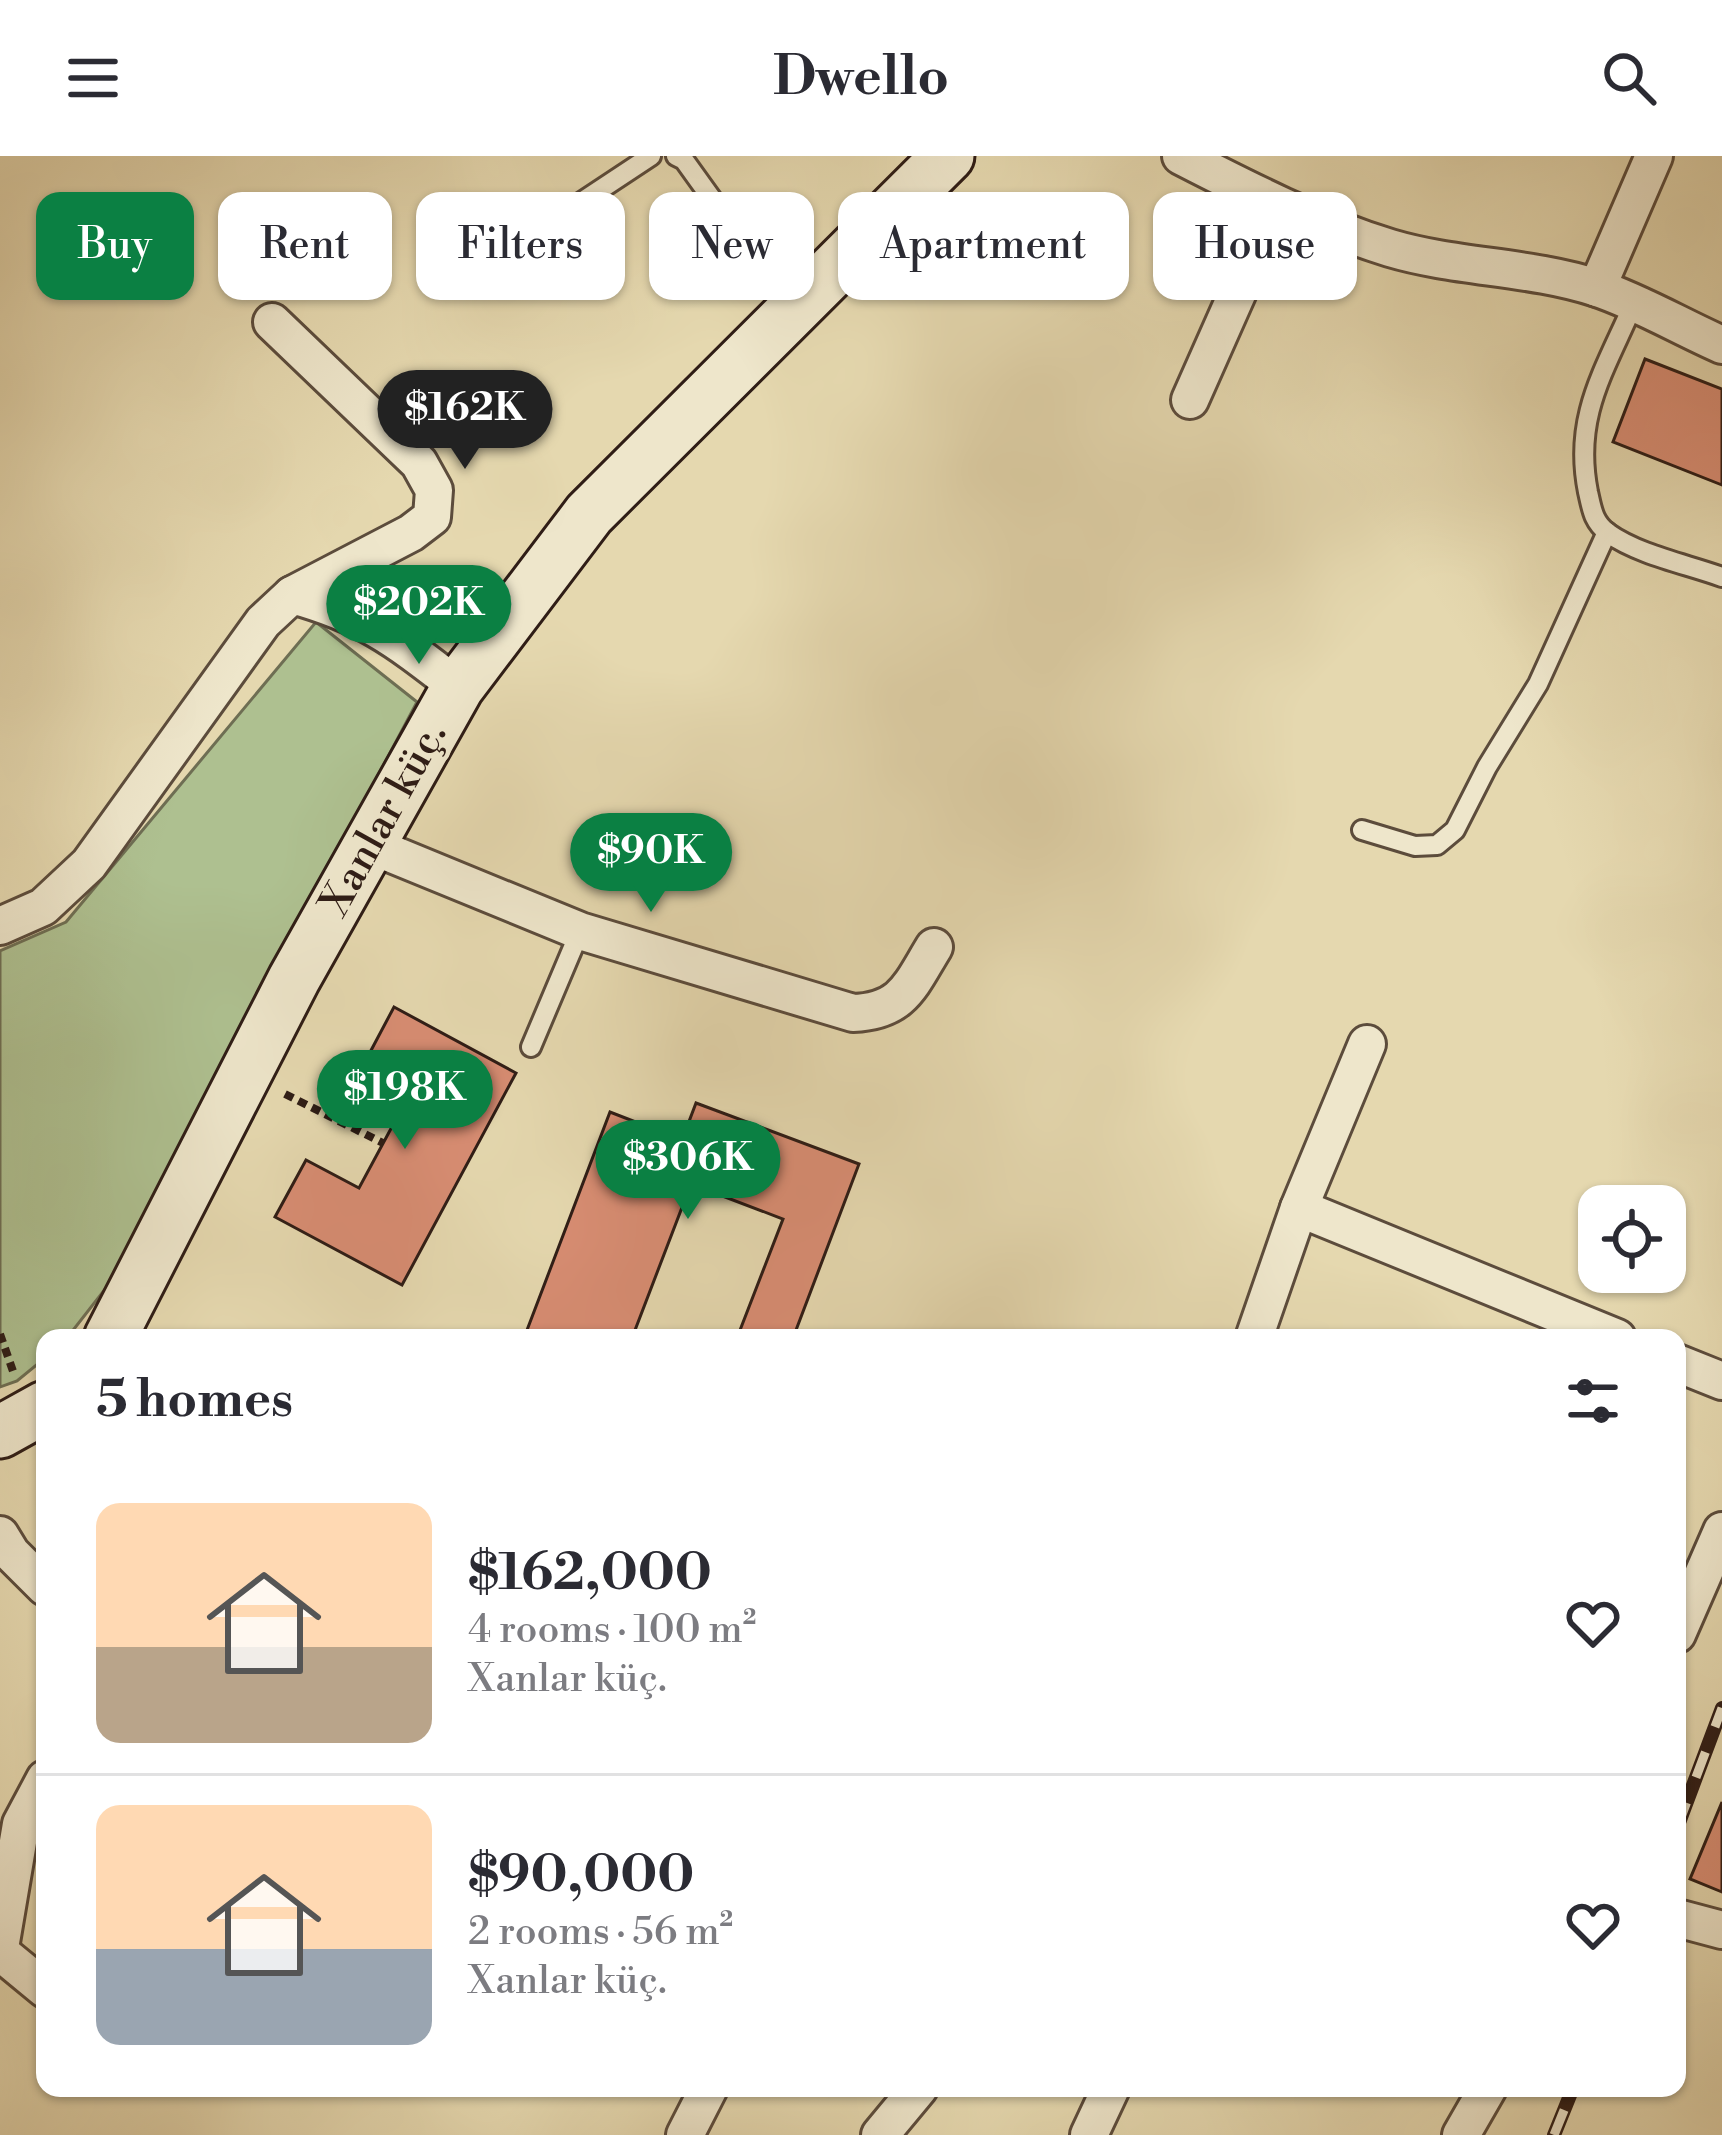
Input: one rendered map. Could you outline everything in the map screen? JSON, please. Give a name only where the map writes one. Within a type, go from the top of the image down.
[{"type":"main road","name":"Xanlar küç.","points":[[115,1329],[246,1075],[458,687],[589,514],[948,156]]},
{"type":"main road","points":[[0,1432],[31,1394]]},
{"type":"street","points":[[1180,156],[1249,192]]},
{"type":"street","points":[[1597,288],[1654,156]]},
{"type":"street","points":[[1357,236],[1438,261],[1597,288],[1722,345]]},
{"type":"street","points":[[1190,400],[1234,300]]},
{"type":"street","points":[[0,926],[43,907],[89,864],[262,622],[292,595],[411,533],[432,517],[434,490],[419,463],[272,322]]},
{"type":"street","points":[[292,595],[345,610],[388,633],[458,687]]},
{"type":"street","points":[[370,844],[580,931],[853,1013],[881,1012],[906,992],[934,947]]},
{"type":"street","points":[[1257,1329],[1299,1208],[1367,1044]]},
{"type":"street","points":[[1299,1208],[1595,1329]]},
{"type":"street","points":[[1686,1367],[1722,1381]]},
{"type":"street","points":[[1686,1610],[1722,1531]]},
{"type":"street","points":[[4,1552],[36,1579]]},
{"type":"street","points":[[36,1796],[21,1824],[0,1950],[36,1980]]},
{"type":"street","points":[[1686,1920],[1722,1930]]},
{"type":"street","points":[[685,2135],[704,2097]]},
{"type":"street","points":[[880,2135],[912,2097]]},
{"type":"street","points":[[1089,2135],[1107,2097]]},
{"type":"street","points":[[1461,2135],[1484,2097]]},
{"type":"lane","points":[[597,192],[651,156]]},
{"type":"lane","points":[[676,156],[684,160],[794,314]]},
{"type":"lane","points":[[1633,305],[1588,409],[1582,458],[1594,518],[1607,532],[1722,577]]},
{"type":"lane","points":[[1362,830],[1414,846],[1437,845],[1455,830],[1504,736],[1538,684],[1607,532]]},
{"type":"lane","points":[[531,1047],[580,931]]},
{"type":"path","points":[[246,1075],[383,1143]]},
{"type":"path","points":[[0,1334],[31,1394]]},
{"type":"green space","points":[[316,622],[417,702],[106,1288],[74,1329],[36,1329],[36,1365],[17,1381],[0,1387],[0,951],[66,922]]},
{"type":"building","points":[[1645,359],[1722,389],[1722,485],[1613,442]]},
{"type":"building","points":[[394,1007],[516,1073],[402,1285],[275,1217],[306,1160],[359,1188],[415,1084],[367,1058]]},
{"type":"building","points":[[696,1103],[859,1164],[796,1329],[740,1329],[783,1219],[691,1184],[635,1329],[527,1329],[610,1112],[682,1140]]},
{"type":"building","points":[[1722,1802],[1722,1892],[1690,1879]]},
{"type":"railway","points":[[1686,1804],[1722,1708]]},
{"type":"railway","points":[[1554,2135],[1569,2097]]}]
